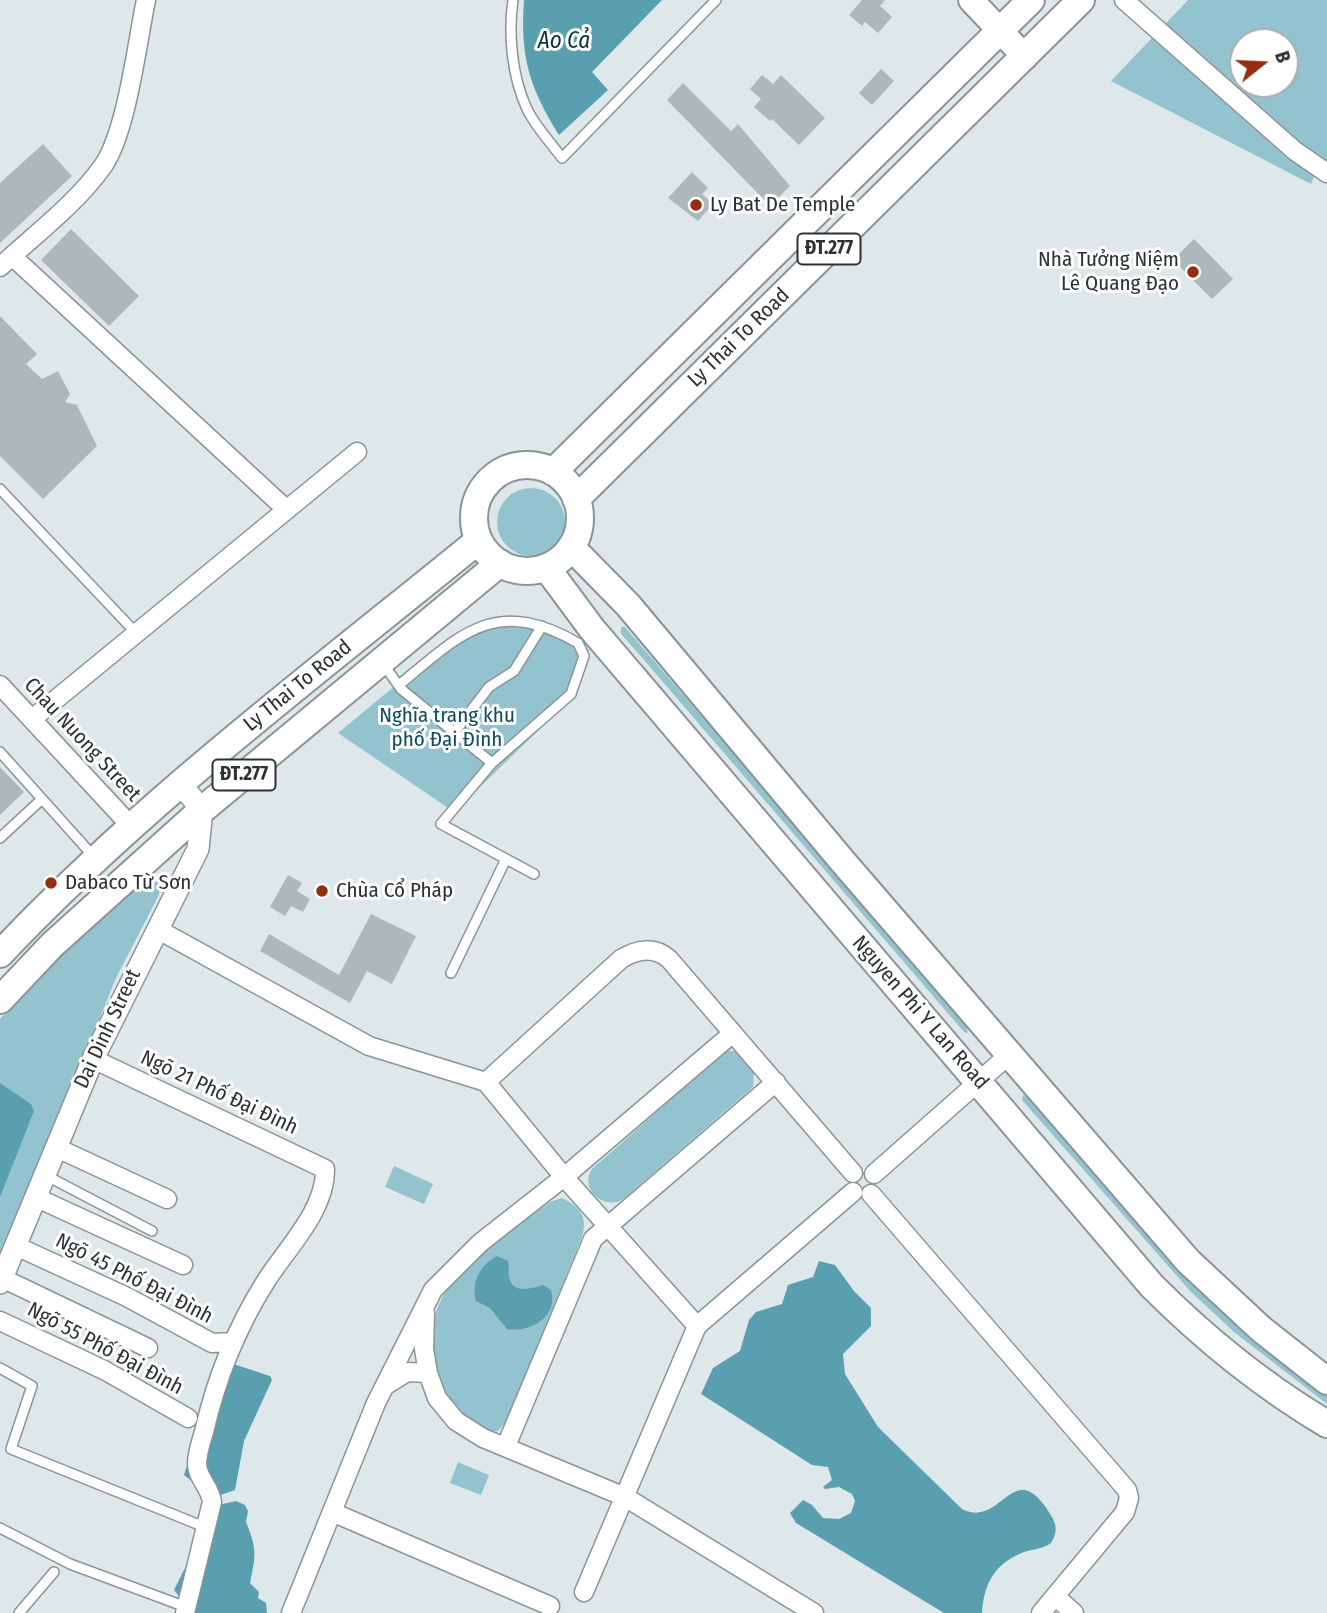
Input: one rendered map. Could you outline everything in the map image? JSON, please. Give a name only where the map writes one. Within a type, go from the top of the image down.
[{"type":"main road","points":[[971,0],[1025,57]]},
{"type":"main road","name":"Ly Thai To Road","points":[[553,472],[1031,0]]},
{"type":"main road","name":"Ly Thai To Road","points":[[576,499],[1081,0]]},
{"type":"main road","points":[[521,466],[553,472],[567,484],[576,499],[580,520],[571,547],[558,561],[546,567],[525,571],[500,564],[479,540],[476,508],[492,479],[521,466]]},
{"type":"main road","name":"Ly Thai To Road","points":[[0,954],[130,825],[179,782],[479,540]]},
{"type":"main road","name":"Nguyen Phi Y Lan Road","points":[[571,547],[628,605],[844,863],[1011,1053],[1188,1261],[1261,1329],[1327,1381]]},
{"type":"main road","name":"Ly Thai To Road","points":[[0,1000],[52,945],[202,810],[500,564]]},
{"type":"main road","name":"Nguyen Phi Y Lan Road","points":[[546,567],[592,629],[979,1081],[1093,1219],[1194,1328],[1286,1398],[1327,1424]]},
{"type":"street","points":[[146,0],[120,122],[105,163],[87,186],[6,262],[286,510]]},
{"type":"street","points":[[1124,0],[1295,151],[1327,173]]},
{"type":"street","points":[[32,719],[358,452]]},
{"type":"street","name":"Chau Nuong Street","points":[[0,685],[130,825]]},
{"type":"street","points":[[179,782],[202,810]]},
{"type":"street","name":"Dai Dinh Street","points":[[1,1281],[93,1059],[198,849],[202,810]]},
{"type":"street","points":[[156,929],[369,1046],[486,1082],[564,1177],[696,1326]]},
{"type":"street","points":[[486,1082],[621,959],[636,951],[655,951],[669,959],[853,1173]]},
{"type":"street","points":[[291,1613],[385,1385],[426,1302],[443,1278],[480,1243],[564,1177],[733,1032]]},
{"type":"street","points":[[874,1174],[1011,1053]]},
{"type":"street","name":"Ngõ 21 Phố Đại Đình","points":[[93,1059],[325,1170],[323,1188],[311,1215],[265,1282],[233,1342]]},
{"type":"street","points":[[506,1446],[577,1272],[593,1240],[606,1225],[776,1082]]},
{"type":"street","points":[[55,1147],[167,1199]]},
{"type":"street","points":[[866,1169],[874,1174],[877,1182],[871,1194],[863,1197],[853,1192],[849,1182],[853,1173],[866,1169]]},
{"type":"street","points":[[584,1592],[696,1326],[853,1192]]},
{"type":"street","points":[[871,1194],[1127,1490],[1129,1498],[1125,1512],[1041,1613]]},
{"type":"street","points":[[35,1197],[183,1265]]},
{"type":"street","name":"Ngõ 45 Phố Đại Đình","points":[[16,1246],[144,1305],[212,1343],[233,1342]]},
{"type":"street","points":[[1,1281],[148,1348]]},
{"type":"street","points":[[426,1302],[424,1349],[428,1373],[446,1411],[468,1430],[625,1497],[814,1613]]},
{"type":"street","name":"Ngõ 55 Phố Đại Đình","points":[[0,1321],[104,1370],[188,1418]]},
{"type":"street","points":[[186,1610],[207,1528],[211,1495],[198,1471],[197,1461],[209,1409],[233,1342]]},
{"type":"street","points":[[385,1385],[407,1373],[428,1373]]},
{"type":"street","points":[[332,1512],[550,1606]]},
{"type":"street","points":[[1055,1597],[1074,1613]]},
{"type":"lane","points":[[513,0],[512,43],[521,94],[527,111],[562,158],[716,0]]},
{"type":"lane","points":[[0,489],[136,633]]},
{"type":"lane","points":[[399,685],[467,631],[493,622],[542,626],[558,632],[582,648],[584,656],[574,689],[566,699],[492,763],[441,824],[534,874]]},
{"type":"lane","points":[[454,733],[489,687],[514,671],[542,626]]},
{"type":"lane","points":[[381,661],[399,685],[492,763]]},
{"type":"lane","points":[[0,752],[96,859]]},
{"type":"lane","points":[[0,838],[42,799]]},
{"type":"lane","points":[[451,973],[506,859]]},
{"type":"lane","points":[[44,1174],[152,1231]]},
{"type":"lane","points":[[0,1368],[32,1385],[10,1448],[207,1528]]},
{"type":"lane","points":[[0,1528],[70,1564],[186,1610]]},
{"type":"lane","points":[[19,1613],[54,1572]]},
{"type":"green space","points":[[1188,0],[1327,0],[1327,165],[1320,162],[1311,184],[1111,81]]},
{"type":"green space","points":[[531,488],[544,491],[555,498],[562,509],[565,522],[562,535],[555,546],[544,553],[531,556],[518,553],[507,546],[500,535],[497,522],[500,509],[507,498],[518,491]]},
{"type":"green space","name":"Nghĩa trang khu phố Đại Đình","points":[[498,618],[554,625],[589,650],[575,695],[454,812],[338,733],[461,631]]},
{"type":"green space","points":[[621,627],[625,627],[966,1025],[968,1033],[964,1032],[621,634]]},
{"type":"green space","points":[[149,877],[160,884],[159,895],[116,978],[0,1264],[0,1019],[94,919],[134,885]]},
{"type":"green space","points":[[727,1050],[737,1052],[754,1071],[753,1087],[622,1200],[607,1202],[595,1195],[589,1183],[592,1169]]},
{"type":"green space","points":[[1023,1095],[1027,1096],[1177,1269],[1245,1333],[1327,1396],[1327,1404],[1234,1332],[1191,1292],[1022,1100]]},
{"type":"green space","points":[[394,1166],[433,1184],[424,1204],[385,1187]]},
{"type":"green space","points":[[562,1198],[574,1205],[581,1214],[584,1224],[582,1237],[506,1422],[498,1431],[485,1430],[462,1416],[441,1385],[432,1346],[434,1321],[441,1299],[454,1280],[490,1245],[550,1202]]},
{"type":"green space","points":[[458,1462],[489,1475],[481,1495],[450,1483]]},
{"type":"water","name":"Ao Cả","points":[[524,0],[662,0],[592,72],[608,90],[559,135],[540,102],[525,55]]},
{"type":"water","points":[[0,1083],[31,1104],[34,1111],[0,1197]]},
{"type":"water","points":[[497,1256],[508,1261],[509,1277],[515,1287],[524,1289],[543,1285],[551,1290],[551,1308],[541,1321],[533,1326],[507,1329],[490,1308],[476,1301],[478,1275],[486,1264]]},
{"type":"water","points":[[819,1261],[835,1265],[854,1291],[871,1308],[871,1326],[843,1354],[845,1374],[878,1427],[962,1509],[976,1513],[988,1510],[1017,1491],[1027,1491],[1039,1499],[1054,1521],[1056,1531],[1051,1543],[1024,1552],[998,1568],[985,1592],[982,1613],[944,1613],[796,1523],[790,1513],[803,1500],[812,1505],[823,1518],[839,1519],[851,1513],[855,1501],[852,1494],[839,1487],[825,1489],[823,1487],[832,1480],[828,1467],[812,1465],[701,1394],[713,1368],[740,1351],[749,1320],[756,1312],[782,1304],[788,1285],[813,1277]]},
{"type":"water","points":[[224,1361],[270,1376],[272,1380],[244,1441],[235,1490],[212,1498],[198,1491],[198,1486],[184,1475],[211,1390]]},
{"type":"water","points":[[236,1501],[245,1505],[248,1511],[246,1522],[254,1552],[250,1583],[259,1592],[258,1598],[266,1603],[267,1613],[182,1613],[184,1602],[174,1590],[192,1554],[205,1508]]},
{"type":"building","points":[[862,0],[885,0],[880,6],[892,17],[878,33],[865,22],[862,26],[849,15]]},
{"type":"building","points":[[881,69],[894,81],[872,105],[859,93]]},
{"type":"building","points":[[762,75],[773,84],[781,75],[825,118],[799,145],[772,119],[770,121],[754,107],[761,99],[750,89]]},
{"type":"building","points":[[683,83],[731,131],[738,124],[790,186],[770,206],[667,100]]},
{"type":"building","points":[[43,144],[72,176],[0,243],[0,183]]},
{"type":"building","points":[[692,172],[708,188],[702,194],[713,204],[698,221],[668,198]]},
{"type":"building","points":[[71,229],[139,296],[109,326],[41,260]]},
{"type":"building","points":[[1194,239],[1233,279],[1212,299],[1173,260]]},
{"type":"building","points":[[0,316],[37,354],[26,364],[42,379],[58,371],[70,394],[65,402],[77,405],[97,446],[43,499],[0,456]]},
{"type":"building","points":[[0,767],[24,792],[0,815]]},
{"type":"building","points":[[288,875],[302,883],[297,891],[310,899],[303,912],[291,906],[285,916],[270,907]]},
{"type":"building","points":[[371,914],[416,936],[392,984],[367,971],[350,1003],[260,951],[269,934],[339,975]]},
{"type":"place","name":"Ly Bat De Temple","points":[[696,205]]},
{"type":"place","name":"Nhà Tưởng Niệm Lê Quang Đạo","points":[[1193,272]]},
{"type":"place","name":"Dabaco Từ Sơn","points":[[51,883]]},
{"type":"place","name":"Chùa Cổ Pháp","points":[[322,891]]}]
